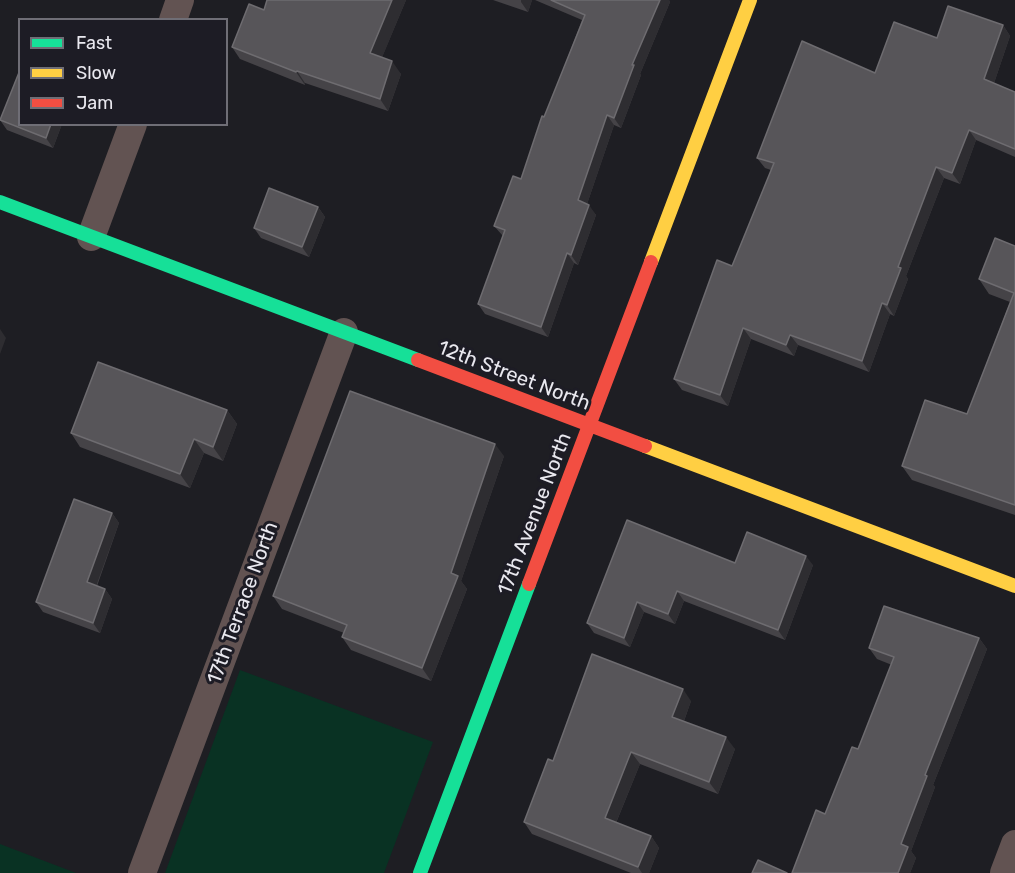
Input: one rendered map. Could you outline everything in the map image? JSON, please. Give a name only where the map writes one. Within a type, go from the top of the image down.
[{"type":"street","points":[[173,18],[180,0]]},
{"type":"street","name":"17th Avenue North","points":[[420,873],[750,0]]},
{"type":"street","points":[[91,237],[132,126]]},
{"type":"street","name":"12th Street North","points":[[0,202],[1015,586]]},
{"type":"street","name":"17th Terrace North","points":[[142,873],[344,332]]},
{"type":"street","points":[[1004,873],[1015,844]]},
{"type":"green space","points":[[240,670],[433,742],[384,873],[165,873]]},
{"type":"green space","points":[[0,844],[76,873],[0,873]]},
{"type":"building","points":[[267,0],[392,0],[370,53],[392,61],[380,99],[296,72],[232,47],[249,4],[264,10]]},
{"type":"building","points":[[551,0],[660,0],[632,65],[634,65],[614,118],[607,115],[578,200],[589,205],[571,255],[567,253],[541,327],[478,304],[505,230],[494,226],[513,176],[521,179],[542,116],[544,117],[585,15]]},
{"type":"building","points":[[948,6],[1003,25],[984,79],[1015,92],[1015,149],[969,130],[952,173],[936,167],[898,267],[901,268],[887,305],[882,303],[862,361],[790,335],[786,345],[743,328],[720,395],[674,379],[717,260],[732,266],[774,163],[757,158],[802,41],[875,73],[894,22],[937,38]]},
{"type":"building","points":[[18,75],[18,126],[50,126],[46,138],[0,120]]},
{"type":"building","points":[[269,188],[318,207],[302,247],[254,228]]},
{"type":"building","points":[[995,238],[1015,246],[1015,505],[902,466],[925,400],[967,414],[1014,293],[979,279]]},
{"type":"building","points":[[98,362],[227,410],[213,447],[194,439],[180,474],[71,433]]},
{"type":"building","points":[[350,391],[495,444],[451,573],[458,576],[422,668],[342,637],[347,625],[273,596]]},
{"type":"building","points":[[74,499],[112,513],[87,582],[105,589],[93,623],[36,602]]},
{"type":"building","points":[[627,520],[735,563],[747,532],[806,556],[778,630],[677,591],[668,614],[637,602],[624,638],[587,623]]},
{"type":"building","points":[[884,606],[979,638],[925,775],[927,776],[901,844],[908,847],[898,873],[792,873],[816,810],[825,814],[852,747],[858,749],[894,657],[869,648]]},
{"type":"building","points":[[592,654],[683,689],[672,717],[726,737],[709,782],[631,752],[605,818],[651,836],[638,867],[524,822],[548,759],[553,761]]},
{"type":"building","points":[[758,860],[787,873],[752,873]]},
{"type":"traffic: fast","points":[[0,202],[418,360]]},
{"type":"traffic: fast","points":[[420,873],[529,584]]},
{"type":"traffic: slow","points":[[651,262],[750,0]]},
{"type":"traffic: slow","points":[[645,446],[1015,586]]},
{"type":"traffic: jam","points":[[529,584],[651,262]]},
{"type":"traffic: jam","points":[[418,360],[645,446]]}]
